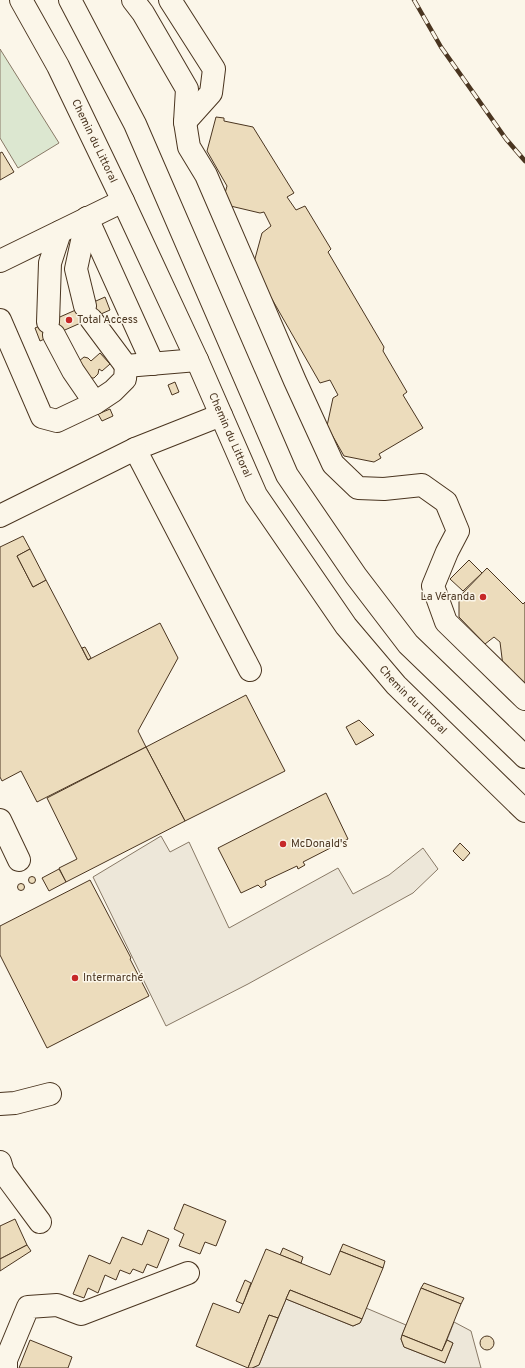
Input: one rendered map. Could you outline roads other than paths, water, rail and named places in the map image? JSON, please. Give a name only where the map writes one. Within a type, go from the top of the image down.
[{"type":"main road","name":"Chemin du Littoral","points":[[21,0],[58,66],[123,201],[197,360],[256,495],[346,626],[396,685],[525,811]]},
{"type":"main road","points":[[70,0],[135,124],[287,475],[356,576],[408,644],[525,757]]},
{"type":"main road","points":[[133,0],[143,13],[187,89],[185,122],[189,147],[206,175],[292,374],[333,464],[358,488],[384,488],[422,485],[446,502],[458,531],[447,552],[433,586],[446,622],[525,699]]},
{"type":"main road","points":[[170,0],[214,69],[211,93],[185,122]]},
{"type":"main road","points":[[0,261],[123,201]]},
{"type":"main road","points":[[0,320],[42,417],[57,421],[95,403],[113,391],[125,379],[126,366],[88,312],[76,269],[87,218]]},
{"type":"main road","points":[[87,218],[153,364]]},
{"type":"main road","points":[[60,232],[50,263],[52,329],[73,371],[95,403]]},
{"type":"main road","points":[[126,366],[197,360]]},
{"type":"main road","points":[[0,516],[135,449],[221,415]]},
{"type":"main road","points":[[135,449],[250,670]]},
{"type":"main road","points":[[0,820],[19,860]]},
{"type":"main road","points":[[0,1104],[15,1103],[50,1094]]},
{"type":"main road","points":[[0,1162],[3,1172],[40,1222]]},
{"type":"main road","points":[[6,1368],[6,1360],[28,1308],[57,1305],[81,1314],[188,1273]]},
{"type":"railway","points":[[414,0],[441,47],[506,139],[525,161]]},
{"type":"place","name":"Total Access","points":[[69,320]]},
{"type":"place","name":"La Véranda","points":[[483,597]]},
{"type":"place","name":"McDonald's","points":[[283,844]]},
{"type":"place","name":"Intermarché","points":[[75,978]]}]
